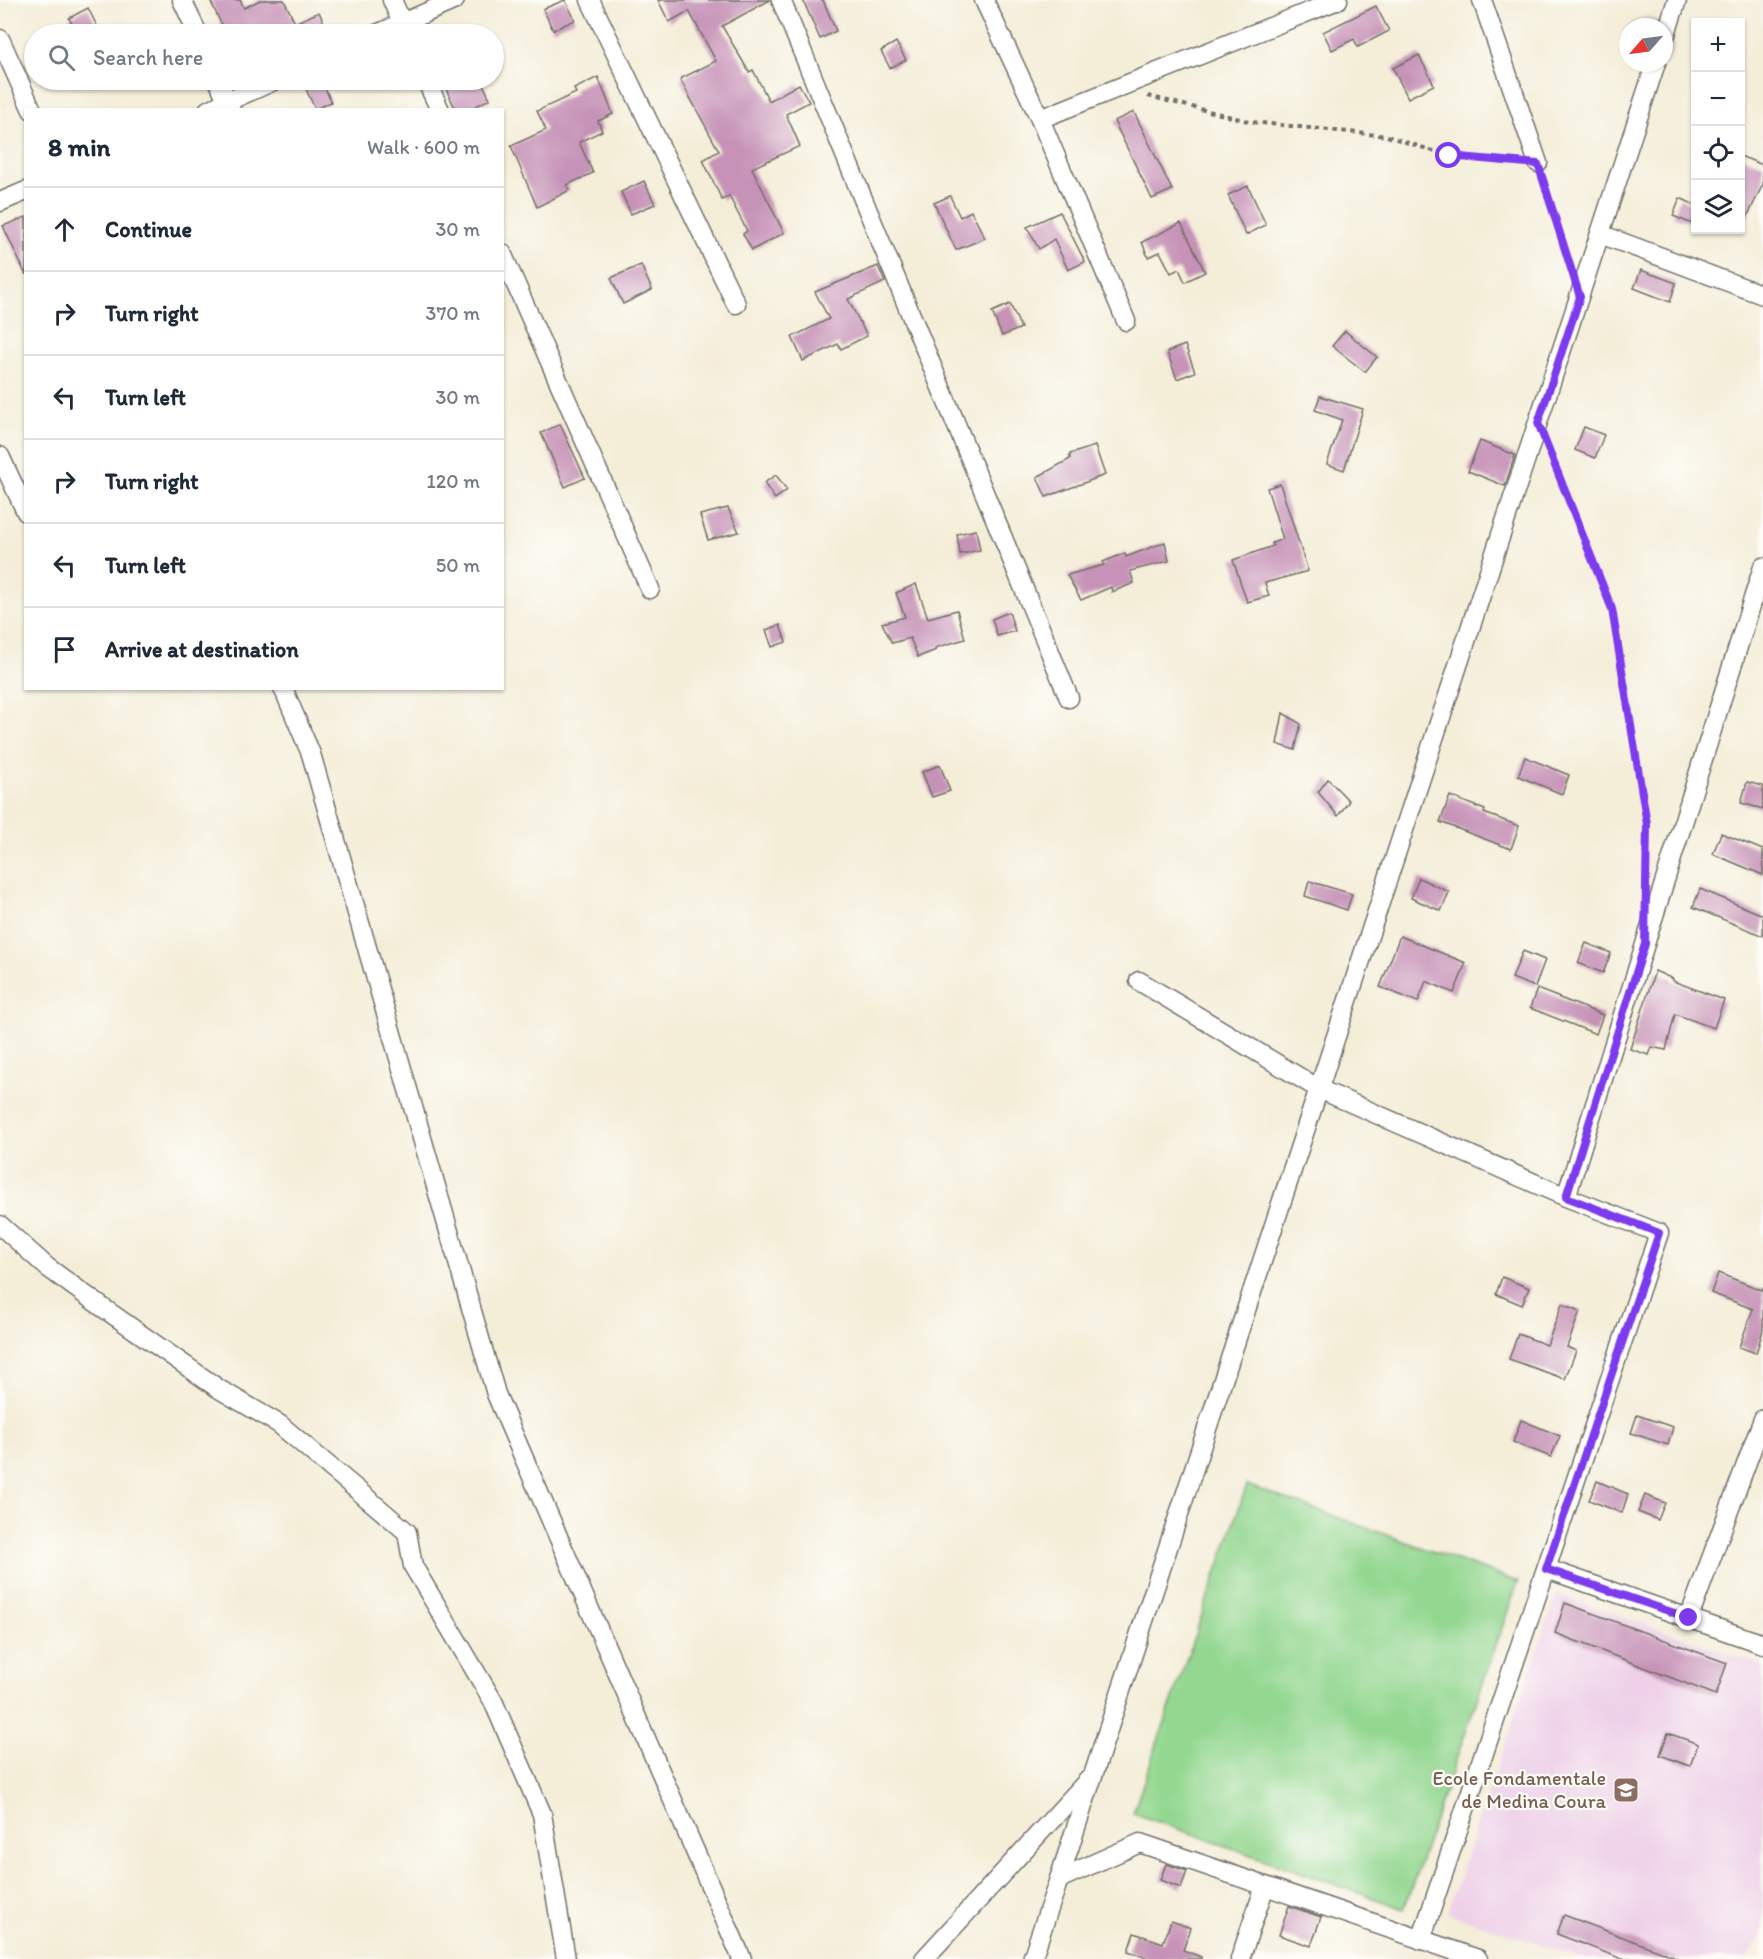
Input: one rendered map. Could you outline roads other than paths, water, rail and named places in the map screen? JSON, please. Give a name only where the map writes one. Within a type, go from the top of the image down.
[{"type":"street","points":[[182,0],[193,24]]},
{"type":"street","points":[[392,0],[402,24]]},
{"type":"street","points":[[413,24],[455,0]]},
{"type":"street","points":[[591,0],[736,304]]},
{"type":"street","points":[[781,0],[1069,698]]},
{"type":"street","points":[[984,0],[1040,119],[1126,321]]},
{"type":"street","points":[[1040,119],[1338,0]]},
{"type":"street","points":[[1482,0],[1538,164]]},
{"type":"street","points":[[1671,18],[1677,0]]},
{"type":"street","points":[[0,39],[31,108]]},
{"type":"street","points":[[1032,1959],[1040,1943],[1059,1879],[1653,72]]},
{"type":"street","points":[[222,90],[229,105],[257,90]]},
{"type":"street","points":[[431,90],[439,108]]},
{"type":"street","points":[[0,202],[24,192]]},
{"type":"street","points":[[1600,234],[1763,295]]},
{"type":"street","points":[[504,258],[650,589]]},
{"type":"street","points":[[0,456],[24,508]]},
{"type":"street","points":[[1566,1197],[1763,567]]},
{"type":"street","points":[[284,690],[311,754],[496,1394],[742,1959]]},
{"type":"street","points":[[1139,981],[1319,1089],[1566,1197],[1659,1233],[1421,1940]]},
{"type":"street","points":[[0,1225],[47,1267],[84,1294],[219,1389],[279,1424],[407,1532],[413,1566],[493,1701],[542,1814],[566,1959]]},
{"type":"street","points":[[1689,1618],[1763,1419]]},
{"type":"street","points":[[1546,1569],[1763,1644]]},
{"type":"street","points":[[924,1959],[1094,1773]]},
{"type":"street","points":[[1059,1879],[1140,1844],[1468,1957]]},
{"type":"street","points":[[1240,1959],[1265,1886]]},
{"type":"place","name":"Ecole Fondamentale de Medina Coura","points":[[1626,1790]]}]
